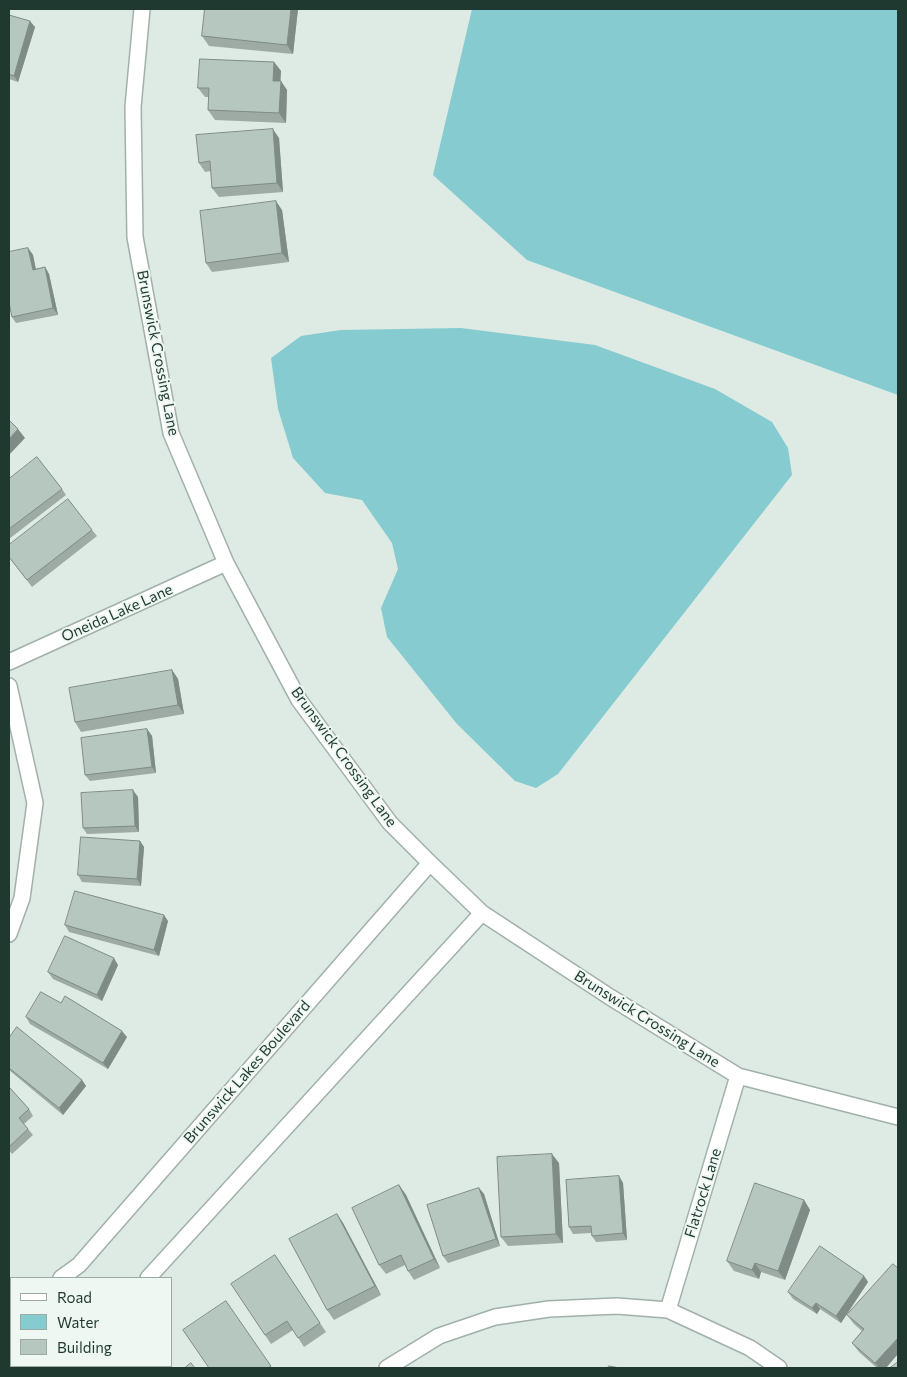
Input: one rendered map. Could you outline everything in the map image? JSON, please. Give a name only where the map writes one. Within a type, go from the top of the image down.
[{"type":"street","name":"Brunswick Crossing Lane","points":[[142,9],[133,107],[135,237],[171,433],[226,563],[299,700],[390,823],[482,913],[602,992],[738,1076],[898,1117]]},
{"type":"street","name":"Oneida Lake Lane","points":[[9,662],[226,563]]},
{"type":"street","points":[[9,686],[35,803],[22,898],[9,934]]},
{"type":"street","name":"Brunswick Lakes Boulevard","points":[[62,1277],[79,1265],[430,863]]},
{"type":"street","points":[[149,1277],[482,913]]},
{"type":"street","name":"Flatrock Lane","points":[[668,1310],[738,1076]]},
{"type":"street","points":[[387,1368],[439,1336],[495,1317],[549,1310],[617,1306],[668,1310],[750,1348],[779,1368]]},
{"type":"water","points":[[472,9],[898,9],[898,395],[527,260],[433,175]]},
{"type":"water","points":[[461,328],[595,345],[715,389],[772,422],[788,448],[792,475],[558,774],[536,788],[515,781],[457,724],[387,637],[381,608],[398,569],[392,543],[362,500],[325,493],[293,458],[278,409],[271,358],[301,336],[341,330]]},
{"type":"building","points":[[205,9],[291,9],[287,45],[202,36]]},
{"type":"building","points":[[9,15],[30,21],[14,76],[9,74]]},
{"type":"building","points":[[200,59],[274,62],[273,81],[281,81],[279,113],[208,110],[209,88],[198,88]]},
{"type":"building","points":[[273,129],[277,183],[212,188],[210,161],[199,163],[196,135]]},
{"type":"building","points":[[276,201],[282,253],[206,263],[200,211]]},
{"type":"building","points":[[28,248],[33,270],[45,267],[53,308],[12,317],[9,303],[9,252]]},
{"type":"building","points":[[9,420],[18,429],[9,439]]},
{"type":"building","points":[[37,457],[62,489],[9,529],[9,479]]},
{"type":"building","points":[[68,499],[92,530],[27,580],[9,557],[9,545]]},
{"type":"building","points":[[172,670],[178,705],[75,722],[69,688]]},
{"type":"building","points":[[147,729],[152,767],[85,775],[81,738]]},
{"type":"building","points":[[133,790],[135,826],[83,828],[81,793]]},
{"type":"building","points":[[81,837],[140,841],[137,879],[78,875]]},
{"type":"building","points":[[75,891],[164,915],[154,950],[65,925]]},
{"type":"building","points":[[65,936],[114,958],[97,995],[48,972]]},
{"type":"building","points":[[41,992],[61,1003],[65,996],[122,1031],[103,1063],[26,1017]]},
{"type":"building","points":[[17,1027],[82,1080],[59,1108],[9,1068],[9,1038]]},
{"type":"building","points":[[9,1087],[29,1109],[19,1118],[28,1129],[9,1147]]},
{"type":"building","points":[[552,1154],[556,1234],[501,1237],[497,1157]]},
{"type":"building","points":[[619,1176],[623,1233],[592,1236],[591,1226],[569,1227],[566,1180]]},
{"type":"building","points":[[755,1183],[804,1200],[778,1271],[755,1263],[752,1270],[727,1261]]},
{"type":"building","points":[[399,1185],[434,1259],[408,1271],[401,1255],[379,1265],[352,1208]]},
{"type":"building","points":[[479,1188],[496,1239],[443,1256],[427,1205]]},
{"type":"building","points":[[337,1214],[375,1286],[327,1310],[289,1239]]},
{"type":"building","points":[[820,1246],[864,1276],[836,1316],[816,1303],[812,1308],[788,1292]]},
{"type":"building","points":[[275,1255],[320,1323],[298,1338],[287,1321],[265,1335],[231,1284]]},
{"type":"building","points":[[893,1264],[898,1268],[898,1338],[875,1363],[852,1343],[864,1329],[847,1315]]},
{"type":"building","points":[[226,1301],[271,1366],[268,1368],[209,1368],[183,1330]]},
{"type":"building","points":[[898,1362],[898,1368],[890,1368]]},
{"type":"building","points":[[191,1363],[195,1368],[185,1368]]}]
